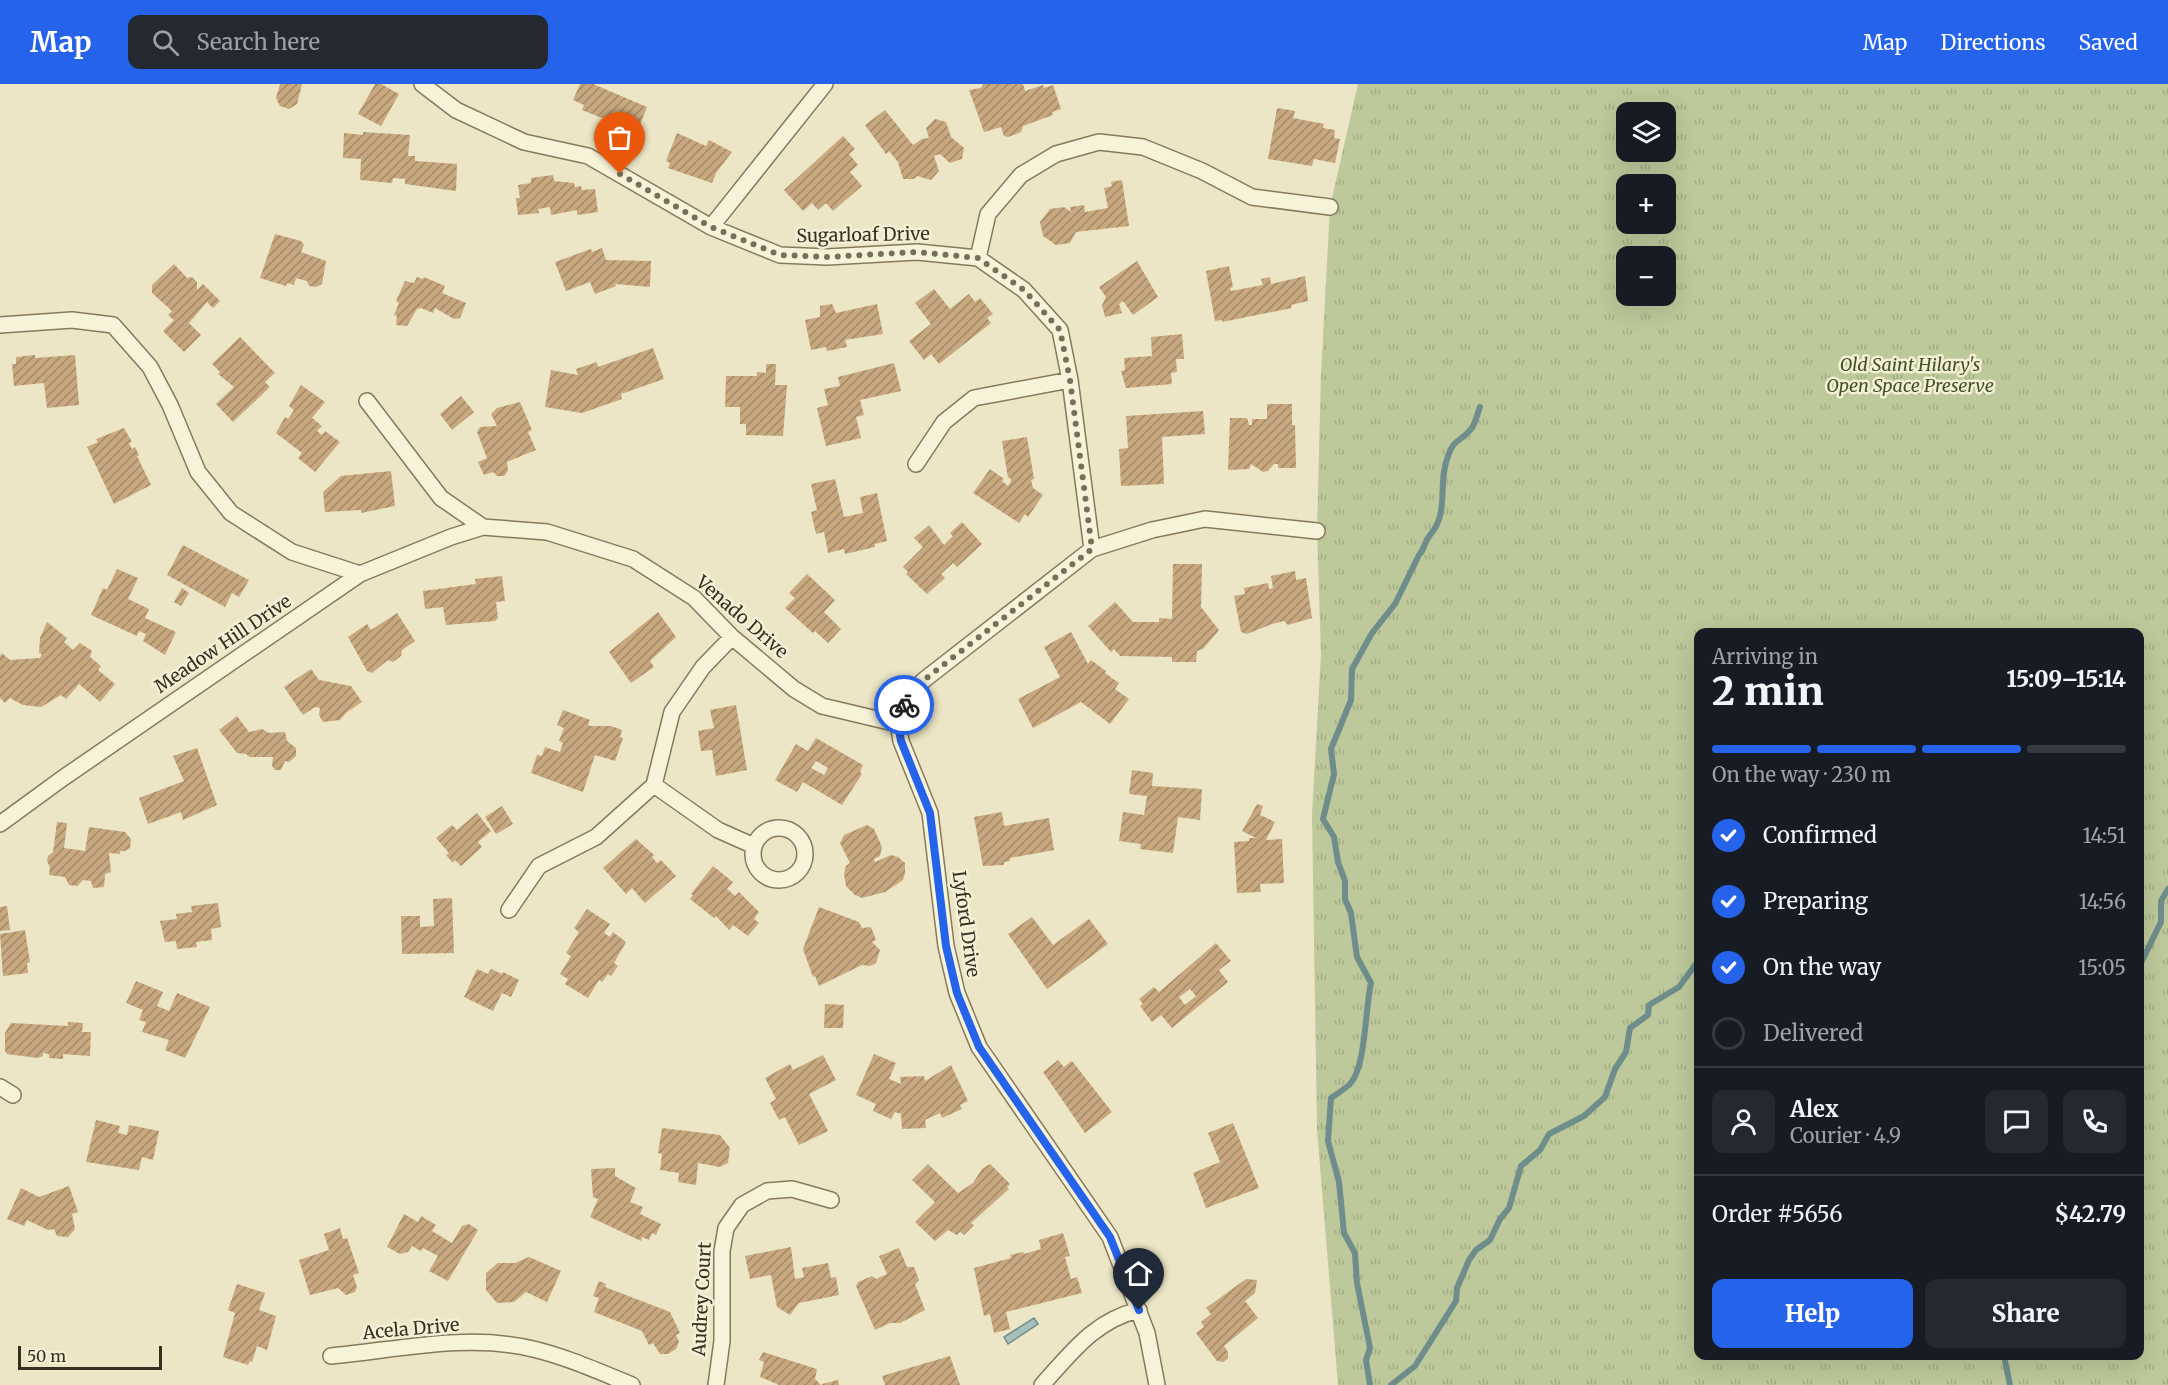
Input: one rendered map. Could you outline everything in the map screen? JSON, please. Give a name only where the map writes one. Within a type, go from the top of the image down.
[{"type":"street","name":"Sugarloaf Drive","points":[[422,84],[456,110],[524,142],[588,156],[711,227],[780,255],[827,257],[917,252],[978,258],[1024,290],[1060,330],[1070,380],[1092,549]]},
{"type":"street","points":[[711,227],[825,84]]},
{"type":"street","points":[[978,258],[988,214],[1021,175],[1056,154],[1099,142],[1143,147],[1202,171],[1252,197],[1330,207]]},
{"type":"street","points":[[0,325],[72,320],[113,325],[150,367],[170,405],[198,472],[231,513],[292,552],[360,574]]},
{"type":"street","points":[[916,464],[944,422],[974,398],[1070,380]]},
{"type":"street","points":[[367,401],[441,498],[483,527]]},
{"type":"street","points":[[898,724],[906,699],[924,680],[1092,549],[1152,530],[1205,519],[1317,531]]},
{"type":"street","name":"Meadow Hill Drive","points":[[0,824],[71,771],[360,574],[451,537],[483,527]]},
{"type":"street","name":"Venado Drive","points":[[483,527],[547,532],[633,559],[694,598],[732,637],[794,689],[822,706],[898,724]]},
{"type":"street","points":[[509,910],[538,866],[596,837],[654,785],[672,712],[703,667],[732,637]]},
{"type":"street","name":"Lyford Drive","points":[[898,724],[901,741],[930,813],[946,946],[957,993],[979,1047],[1110,1237],[1139,1310],[1151,1351],[1157,1385]]},
{"type":"street","points":[[654,785],[718,830],[754,846]]},
{"type":"street","name":"Audrey Court","points":[[716,1385],[722,1341],[722,1251],[726,1228],[742,1205],[767,1191],[792,1189],[831,1200]]},
{"type":"street","points":[[1042,1385],[1091,1331],[1124,1314],[1139,1310]]},
{"type":"street","name":"Acela Drive","points":[[331,1356],[443,1342],[486,1344],[532,1349],[632,1385]]},
{"type":"green space","name":"Old Saint Hilary's Open Space Preserve","points":[[1358,84],[2168,84],[2168,1385],[1338,1385],[1317,1129],[1312,814],[1321,654],[1317,531],[1321,374],[1330,207]]},
{"type":"water","points":[[1034,1318],[1038,1324],[1008,1344],[1004,1337]]},
{"type":"building","points":[[280,84],[302,84],[297,104],[289,109],[280,106],[276,98]]},
{"type":"building","points":[[375,84],[381,84],[399,94],[381,126],[358,114]]},
{"type":"building","points":[[580,84],[593,84],[647,107],[635,137],[605,126],[607,120],[582,110],[584,105],[573,100]]},
{"type":"building","points":[[983,84],[1023,84],[1025,91],[1043,85],[1044,88],[1053,85],[1061,109],[1052,112],[1053,115],[1023,126],[1021,132],[1008,137],[1004,136],[1001,127],[984,132],[969,90],[981,88]]},
{"type":"building","points":[[1277,108],[1295,111],[1293,118],[1324,124],[1323,128],[1335,130],[1334,138],[1340,139],[1335,163],[1314,159],[1312,166],[1268,159]]},
{"type":"building","points":[[885,110],[913,145],[922,139],[929,138],[926,128],[935,119],[946,122],[951,137],[964,148],[962,159],[950,163],[940,154],[934,156],[939,171],[931,180],[917,176],[914,179],[903,179],[898,162],[889,151],[886,154],[865,125]]},
{"type":"building","points":[[363,132],[410,135],[408,156],[415,156],[415,161],[457,164],[456,191],[405,184],[405,179],[393,178],[392,183],[360,180],[361,159],[343,158],[344,133],[363,135]]},
{"type":"building","points":[[677,133],[706,146],[709,140],[732,152],[716,173],[712,183],[668,168],[670,163],[666,161]]},
{"type":"building","points":[[843,136],[855,149],[849,154],[858,165],[850,172],[862,186],[833,211],[826,203],[818,210],[812,203],[803,211],[784,190]]},
{"type":"building","points":[[553,175],[554,181],[574,183],[575,187],[581,186],[582,190],[595,189],[598,212],[577,215],[577,210],[551,215],[550,207],[538,209],[539,213],[518,215],[516,198],[520,198],[518,185],[531,183],[531,178]]},
{"type":"building","points":[[1122,180],[1129,226],[1076,232],[1070,243],[1056,245],[1043,236],[1040,222],[1050,209],[1064,207],[1071,212],[1070,207],[1084,205],[1085,212],[1108,208],[1104,188],[1112,186],[1111,182]]},
{"type":"building","points":[[275,234],[301,241],[304,245],[301,252],[326,261],[322,284],[316,287],[309,286],[307,281],[296,278],[294,285],[287,283],[286,286],[260,278]]},
{"type":"building","points":[[602,248],[606,260],[651,261],[650,287],[615,284],[616,286],[595,294],[590,282],[566,291],[555,262],[591,249],[592,252]]},
{"type":"building","points":[[1137,261],[1158,297],[1133,315],[1123,301],[1119,304],[1122,313],[1105,317],[1102,305],[1106,297],[1099,287]]},
{"type":"building","points":[[174,264],[187,278],[192,277],[197,282],[197,290],[203,284],[220,301],[213,308],[207,302],[189,323],[201,335],[184,352],[163,331],[174,320],[168,315],[172,311],[152,293],[152,285]]},
{"type":"building","points":[[1229,266],[1233,287],[1230,288],[1231,291],[1263,285],[1261,279],[1270,277],[1271,284],[1305,276],[1308,301],[1291,305],[1292,308],[1222,322],[1222,320],[1215,321],[1206,271]]},
{"type":"building","points":[[417,277],[423,279],[424,277],[445,286],[442,293],[466,303],[460,318],[454,319],[435,308],[433,313],[421,308],[417,309],[407,326],[396,325],[397,316],[394,315],[399,303],[396,301],[405,281],[414,283]]},
{"type":"building","points":[[934,289],[950,309],[969,294],[975,302],[980,298],[993,314],[987,318],[991,323],[939,364],[931,354],[924,360],[909,341],[931,324],[915,303]]},
{"type":"building","points":[[832,304],[836,313],[877,304],[883,334],[845,340],[847,347],[827,351],[826,347],[811,350],[805,320],[820,317],[820,306]]},
{"type":"building","points":[[1182,334],[1184,359],[1176,359],[1177,372],[1171,373],[1172,384],[1126,388],[1121,371],[1125,370],[1124,358],[1152,356],[1151,337]]},
{"type":"building","points":[[240,337],[275,373],[265,382],[270,387],[233,422],[216,404],[234,387],[218,374],[220,372],[212,364]]},
{"type":"building","points":[[653,348],[664,379],[621,394],[622,399],[582,413],[545,407],[551,370],[578,375],[576,369],[597,362],[598,367]]},
{"type":"building","points":[[35,355],[35,358],[75,355],[79,405],[47,408],[44,383],[14,386],[12,364],[16,364],[16,357]]},
{"type":"building","points":[[894,363],[901,391],[860,400],[864,415],[856,417],[861,438],[826,446],[817,408],[828,405],[824,389],[840,386],[838,377]]},
{"type":"building","points":[[766,364],[776,364],[775,385],[787,385],[783,436],[746,435],[746,424],[740,424],[740,407],[725,407],[726,376],[757,376],[757,372],[766,373]]},
{"type":"building","points":[[301,385],[325,402],[312,418],[322,426],[317,431],[322,435],[325,431],[340,442],[315,472],[298,458],[302,453],[276,433],[285,417],[288,419],[294,410],[289,406]]},
{"type":"building","points":[[461,396],[474,412],[452,430],[440,414]]},
{"type":"building","points":[[520,402],[532,430],[528,432],[536,450],[507,462],[508,471],[504,476],[497,476],[493,472],[484,475],[478,462],[487,458],[477,432],[480,427],[497,426],[491,414],[497,408]]},
{"type":"building","points":[[1267,404],[1292,404],[1296,468],[1278,468],[1278,464],[1274,464],[1268,471],[1263,472],[1251,464],[1249,469],[1228,470],[1230,418],[1247,418],[1249,425],[1252,425],[1252,419],[1267,419]]},
{"type":"building","points":[[1203,411],[1205,434],[1162,437],[1164,484],[1121,486],[1119,449],[1128,448],[1126,416]]},
{"type":"building","points":[[124,428],[132,442],[129,443],[132,449],[135,447],[139,455],[137,456],[151,485],[114,504],[87,447],[98,442],[96,439]]},
{"type":"building","points":[[1027,437],[1034,479],[1031,480],[1033,488],[1043,495],[1028,517],[1025,514],[1019,523],[973,493],[990,469],[1004,479],[1002,481],[1008,486],[1011,481],[1010,477],[1008,478],[1002,441]]},
{"type":"building","points":[[391,471],[395,506],[361,513],[361,510],[325,512],[323,492],[341,476]]},
{"type":"building","points":[[835,479],[844,517],[863,513],[860,497],[877,493],[887,541],[875,544],[875,547],[845,554],[844,549],[828,553],[824,532],[816,534],[811,512],[817,510],[811,484]]},
{"type":"building","points":[[962,522],[982,544],[957,567],[953,563],[941,574],[945,578],[927,594],[906,574],[908,572],[903,567],[923,547],[914,538],[929,525],[944,545],[953,536],[950,533]]},
{"type":"building","points":[[183,545],[249,580],[239,597],[232,593],[225,607],[167,575]]},
{"type":"building","points":[[1173,564],[1202,564],[1201,607],[1219,630],[1203,649],[1197,651],[1196,662],[1172,662],[1172,657],[1120,656],[1114,649],[1111,652],[1088,626],[1115,602],[1133,622],[1159,622],[1159,618],[1172,619]]},
{"type":"building","points":[[117,569],[138,578],[128,599],[149,609],[145,618],[176,632],[165,655],[143,641],[146,634],[139,631],[137,636],[91,615],[103,588],[107,590]]},
{"type":"building","points":[[1295,571],[1296,580],[1306,578],[1312,618],[1288,625],[1284,621],[1247,634],[1241,632],[1234,596],[1245,594],[1244,588],[1268,583],[1269,589],[1273,588],[1271,576]]},
{"type":"building","points":[[807,574],[835,600],[824,612],[841,629],[828,643],[785,608],[795,598],[789,593]]},
{"type":"building","points":[[502,576],[505,601],[496,602],[498,618],[495,621],[446,625],[443,607],[425,609],[423,591],[476,584],[475,579]]},
{"type":"building","points":[[182,588],[189,593],[181,606],[174,602]]},
{"type":"building","points":[[658,612],[676,637],[650,661],[654,667],[631,683],[609,652]]},
{"type":"building","points":[[397,613],[415,641],[402,650],[401,656],[393,662],[388,660],[372,673],[367,671],[348,637],[367,624],[371,630]]},
{"type":"building","points":[[47,622],[67,638],[64,642],[73,650],[80,643],[92,651],[90,657],[101,666],[98,670],[115,684],[100,702],[79,684],[66,699],[61,695],[41,707],[23,705],[10,698],[5,703],[0,698],[0,656],[2,653],[10,660],[40,658],[42,654],[39,653],[40,638]]},
{"type":"building","points":[[1071,632],[1088,664],[1091,660],[1106,671],[1105,673],[1119,683],[1115,689],[1129,699],[1110,724],[1081,702],[1033,728],[1018,699],[1060,677],[1044,647]]},
{"type":"building","points":[[311,669],[319,680],[351,686],[362,702],[340,720],[323,722],[319,715],[320,708],[315,707],[303,715],[284,687]]},
{"type":"building","points":[[736,705],[747,770],[716,776],[712,750],[701,751],[698,731],[714,728],[710,710]]},
{"type":"building","points":[[563,710],[590,720],[588,725],[590,726],[611,726],[622,730],[620,737],[623,738],[615,761],[595,755],[583,792],[531,773],[537,755],[542,756],[545,747],[560,752],[563,743],[559,741],[564,728],[557,725]]},
{"type":"building","points":[[237,716],[249,732],[262,729],[269,733],[285,732],[287,741],[296,748],[296,756],[289,762],[285,761],[281,770],[275,770],[272,766],[273,757],[250,757],[237,753],[219,730]]},
{"type":"building","points":[[816,738],[863,765],[860,772],[862,774],[842,805],[803,782],[797,792],[775,780],[796,744],[808,751]],"holes":[[[816,761],[828,768],[824,775],[811,768]]]},
{"type":"building","points":[[197,748],[217,805],[183,820],[181,812],[148,824],[139,798],[184,781],[173,756]]},
{"type":"building","points":[[1132,770],[1153,773],[1152,786],[1202,789],[1200,820],[1178,817],[1173,853],[1140,849],[1141,844],[1119,841],[1123,812],[1144,815],[1147,796],[1129,794]]},
{"type":"building","points":[[1257,804],[1263,806],[1260,815],[1275,822],[1266,840],[1282,839],[1284,883],[1260,884],[1261,892],[1237,893],[1234,842],[1256,838],[1242,831]]},
{"type":"building","points":[[502,806],[513,824],[496,834],[485,817]]},
{"type":"building","points":[[1002,812],[1004,826],[1049,818],[1054,850],[1010,858],[1010,861],[1004,862],[1004,865],[983,866],[974,817]]},
{"type":"building","points":[[477,813],[491,831],[478,842],[482,847],[461,866],[455,860],[453,863],[446,855],[449,853],[436,838],[452,825],[457,830]]},
{"type":"building","points":[[57,822],[67,823],[64,848],[85,851],[89,827],[125,832],[131,839],[130,848],[120,851],[120,854],[109,853],[111,872],[105,874],[104,887],[93,888],[91,881],[83,880],[77,886],[69,885],[65,877],[49,875],[50,867],[47,861],[48,856],[53,852]]},
{"type":"building","points":[[867,825],[874,829],[882,847],[880,856],[874,859],[875,862],[891,855],[898,857],[905,863],[905,873],[903,880],[885,892],[862,898],[846,886],[844,874],[846,866],[850,863],[840,843],[844,835]]},
{"type":"building","points":[[636,839],[654,855],[652,857],[657,863],[661,860],[676,876],[645,903],[632,888],[626,894],[603,868]]},
{"type":"building","points":[[713,866],[733,882],[727,889],[735,896],[739,892],[759,912],[754,919],[759,923],[748,936],[733,925],[729,930],[716,916],[714,918],[690,899],[693,895],[691,894]]},
{"type":"building","points":[[452,898],[454,953],[402,954],[401,916],[420,916],[420,927],[434,926],[433,899]]},
{"type":"building","points":[[218,903],[221,927],[211,929],[212,940],[196,942],[197,947],[177,949],[176,941],[165,942],[160,921],[177,919],[176,914],[192,912],[191,906]]},
{"type":"building","points":[[7,906],[10,930],[0,931],[0,907]]},
{"type":"building","points":[[819,907],[859,922],[862,928],[871,927],[876,940],[872,942],[880,950],[876,963],[870,966],[862,965],[819,986],[815,976],[813,977],[803,949]]},
{"type":"building","points":[[587,909],[610,924],[604,933],[610,937],[613,932],[626,942],[614,963],[618,966],[611,976],[608,974],[602,982],[599,980],[588,998],[565,984],[568,979],[560,974],[571,956],[566,953],[579,932],[574,928]]},
{"type":"building","points":[[1032,917],[1053,945],[1089,919],[1108,944],[1047,989],[1008,934]]},
{"type":"building","points":[[25,930],[30,962],[27,963],[28,973],[3,976],[0,934]]},
{"type":"building","points":[[1216,943],[1231,961],[1219,970],[1228,982],[1172,1028],[1161,1015],[1152,1022],[1140,1006],[1143,1004],[1139,999],[1154,987],[1159,992]],"holes":[[[1190,989],[1196,996],[1185,1005],[1179,997]]]},
{"type":"building","points":[[477,969],[488,974],[491,969],[502,974],[503,972],[519,980],[511,997],[502,993],[493,1011],[464,997]]},
{"type":"building","points":[[136,981],[163,992],[157,1006],[169,1011],[177,993],[210,1007],[185,1058],[165,1050],[169,1040],[142,1032],[146,1022],[139,1020],[143,1010],[126,1003]]},
{"type":"building","points":[[825,1004],[844,1005],[843,1028],[824,1028]]},
{"type":"building","points":[[68,1022],[83,1023],[82,1032],[91,1032],[90,1056],[63,1054],[63,1059],[49,1058],[49,1054],[43,1053],[43,1056],[38,1058],[7,1054],[5,1051],[5,1033],[11,1023],[68,1026]]},
{"type":"building","points":[[874,1054],[896,1063],[889,1079],[901,1084],[900,1077],[924,1076],[925,1081],[951,1065],[968,1101],[960,1105],[962,1109],[942,1118],[940,1113],[925,1120],[926,1128],[902,1129],[901,1114],[895,1112],[891,1119],[873,1111],[876,1104],[856,1095]]},
{"type":"building","points":[[823,1055],[836,1080],[809,1094],[828,1131],[799,1145],[785,1117],[779,1120],[770,1103],[776,1099],[765,1078],[790,1064],[793,1070]]},
{"type":"building","points":[[1058,1060],[1064,1067],[1072,1061],[1112,1112],[1085,1133],[1043,1072]]},
{"type":"building","points":[[96,1120],[120,1126],[118,1133],[127,1135],[129,1125],[159,1131],[153,1160],[142,1157],[139,1170],[86,1162]]},
{"type":"building","points":[[1233,1123],[1259,1188],[1206,1208],[1193,1173],[1220,1162],[1208,1133]]},
{"type":"building","points":[[662,1128],[720,1135],[730,1148],[728,1163],[720,1167],[698,1163],[696,1185],[678,1182],[679,1173],[660,1170],[662,1154],[658,1153]]},
{"type":"building","points":[[928,1164],[958,1193],[973,1183],[982,1169],[990,1164],[1010,1184],[1007,1187],[1009,1189],[971,1223],[974,1225],[964,1235],[960,1232],[957,1235],[948,1230],[935,1241],[915,1222],[935,1202],[912,1180]]},
{"type":"building","points":[[615,1168],[615,1176],[636,1188],[630,1202],[643,1207],[640,1214],[661,1224],[656,1235],[652,1233],[649,1240],[642,1237],[641,1241],[590,1217],[598,1199],[593,1197],[591,1169]]},
{"type":"building","points":[[69,1186],[78,1212],[72,1214],[75,1229],[68,1237],[57,1236],[54,1229],[48,1230],[27,1220],[24,1226],[7,1219],[21,1188],[39,1197]]},
{"type":"building","points":[[404,1214],[418,1222],[421,1216],[436,1225],[432,1231],[452,1243],[462,1226],[469,1224],[478,1230],[448,1281],[429,1271],[438,1256],[423,1248],[421,1251],[412,1246],[408,1252],[400,1254],[387,1247]]},
{"type":"building","points":[[340,1228],[343,1239],[347,1238],[359,1273],[353,1275],[357,1287],[355,1292],[346,1295],[338,1288],[310,1295],[299,1260],[329,1250],[324,1234]]},
{"type":"building","points":[[1063,1233],[1070,1256],[1065,1257],[1071,1279],[1077,1277],[1082,1293],[1006,1312],[1010,1329],[994,1333],[990,1314],[984,1316],[974,1268],[1011,1258],[1010,1255],[1041,1249],[1039,1240]]},
{"type":"building","points":[[791,1247],[795,1279],[804,1277],[802,1268],[828,1263],[831,1278],[836,1277],[839,1295],[799,1303],[790,1315],[777,1307],[771,1275],[750,1279],[745,1256]]},
{"type":"building","points":[[899,1248],[907,1267],[914,1267],[919,1280],[915,1284],[925,1310],[900,1323],[890,1323],[875,1330],[856,1286],[858,1282],[872,1276],[876,1279],[887,1274],[879,1256]]},
{"type":"building","points":[[529,1257],[561,1271],[547,1302],[526,1292],[514,1302],[497,1303],[486,1290],[486,1273],[498,1263],[515,1263]]},
{"type":"building","points":[[1246,1279],[1257,1280],[1255,1293],[1245,1301],[1258,1318],[1224,1346],[1228,1352],[1228,1358],[1223,1362],[1217,1361],[1196,1333],[1204,1327],[1201,1322],[1211,1314],[1206,1308]]},
{"type":"building","points":[[599,1281],[606,1284],[605,1287],[670,1312],[680,1333],[676,1335],[679,1342],[676,1349],[668,1354],[660,1354],[653,1343],[649,1345],[642,1331],[594,1312],[599,1298],[593,1296]]},
{"type":"building","points":[[237,1284],[265,1293],[259,1310],[276,1316],[267,1350],[257,1346],[252,1362],[250,1361],[248,1365],[223,1357],[235,1313],[228,1310]]},
{"type":"building","points":[[763,1352],[817,1369],[815,1379],[821,1385],[779,1385],[760,1377],[764,1362],[759,1360]]},
{"type":"building","points":[[950,1356],[960,1385],[885,1385],[882,1376]]},
{"type":"building","points":[[838,1380],[839,1385],[822,1385],[822,1384]]},
{"type":"waterway","points":[[1370,1385],[1366,1360],[1370,1348],[1357,1283],[1355,1253],[1344,1233],[1339,1182],[1328,1141],[1331,1098],[1350,1084],[1359,1065],[1371,983],[1357,957],[1351,913],[1345,899],[1345,881],[1338,862],[1334,837],[1323,819],[1334,774],[1331,749],[1351,700],[1352,669],[1372,633],[1395,604],[1436,526],[1442,507],[1443,477],[1448,456],[1455,443],[1473,427],[1480,407]]},
{"type":"waterway","points":[[2144,957],[2161,922],[2161,901],[2168,889]]},
{"type":"waterway","points":[[1391,1385],[1415,1366],[1456,1301],[1457,1288],[1469,1260],[1476,1250],[1490,1240],[1500,1219],[1509,1208],[1521,1166],[1540,1150],[1549,1134],[1584,1116],[1605,1097],[1615,1069],[1626,1052],[1630,1028],[1648,1015],[1649,1005],[1679,987],[1694,966]]},
{"type":"waterway","points":[[2005,1360],[2010,1385]]},
{"type":"way so far","points":[[620,174],[711,227],[780,255],[827,257],[917,252],[978,258],[1024,290],[1060,330],[1070,380],[1092,549],[924,680],[906,699],[904,705]]},
{"type":"route","points":[[904,705],[898,724],[901,741],[930,813],[946,946],[957,993],[979,1047],[1110,1237],[1139,1310]]}]
